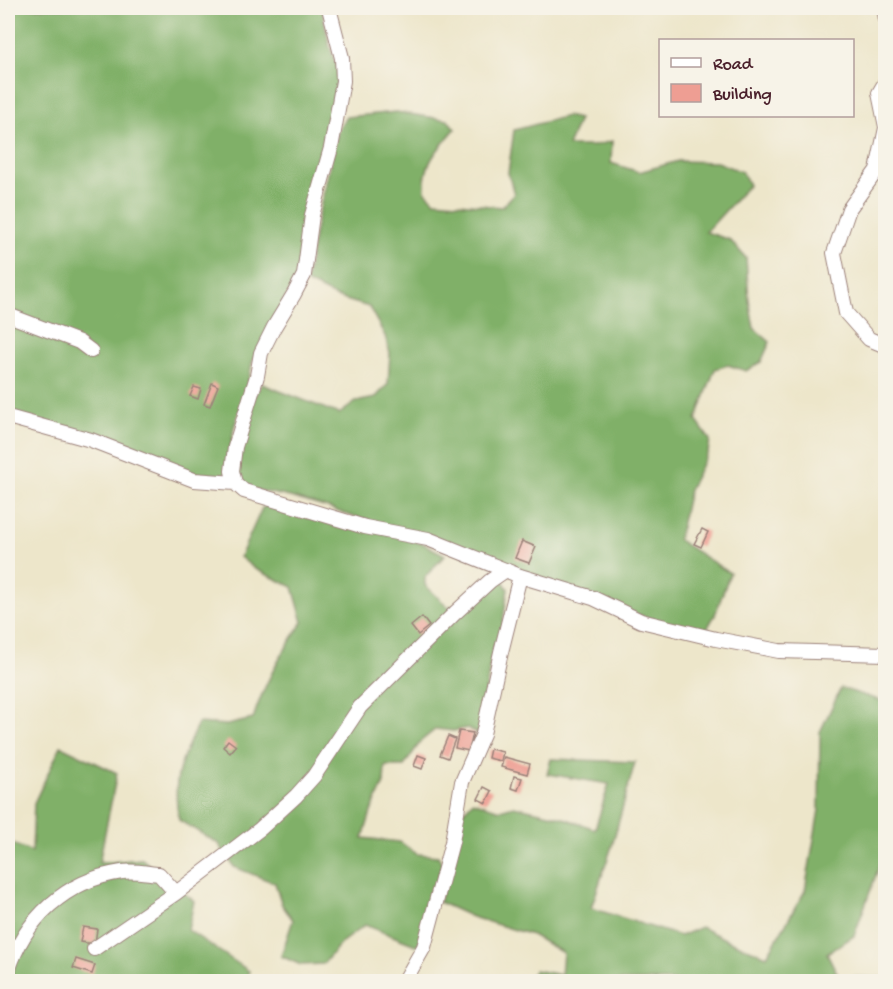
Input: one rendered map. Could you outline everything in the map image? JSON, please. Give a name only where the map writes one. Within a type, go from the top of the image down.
[{"type":"street","points":[[329,8],[342,58],[343,81],[332,148],[312,215],[304,275],[261,353],[257,376],[235,447],[232,471],[235,483],[244,491],[364,527],[428,539],[520,576],[593,598],[641,621],[778,651],[885,654]]},
{"type":"street","points":[[884,8],[885,19]]},
{"type":"street","points":[[885,81],[879,93],[885,127],[877,170],[849,208],[834,253],[846,313],[870,339],[885,346]]},
{"type":"street","points":[[8,315],[79,342],[91,351]]},
{"type":"street","points":[[8,417],[91,440],[194,480],[235,483]]},
{"type":"street","points":[[94,949],[176,892],[260,829],[296,796],[314,776],[360,707],[455,613],[490,581],[507,570]]},
{"type":"street","points":[[404,981],[424,947],[452,842],[462,782],[483,734],[520,576]]},
{"type":"street","points":[[8,972],[12,959],[29,928],[48,906],[55,899],[93,879],[124,871],[159,874],[176,892]]},
{"type":"green space","points":[[8,8],[322,8],[329,44],[338,71],[337,87],[327,123],[322,158],[308,200],[298,274],[252,363],[246,393],[234,427],[227,473],[218,479],[202,476],[8,413]]},
{"type":"green space","points":[[396,112],[448,120],[455,129],[433,157],[426,172],[425,191],[435,201],[502,207],[514,194],[508,173],[514,130],[567,116],[579,119],[568,146],[593,146],[612,141],[611,163],[639,172],[678,161],[717,162],[742,172],[749,185],[706,232],[730,240],[746,258],[749,301],[754,328],[770,342],[761,362],[746,371],[728,365],[715,369],[696,420],[710,440],[708,452],[689,490],[678,540],[730,573],[715,615],[704,634],[659,622],[328,508],[252,489],[239,481],[236,469],[252,399],[262,384],[339,414],[356,402],[375,398],[388,384],[390,353],[385,336],[369,307],[336,297],[306,282],[315,230],[338,130],[346,117]]},
{"type":"green space","points":[[273,502],[424,544],[445,555],[425,577],[425,585],[448,607],[474,601],[501,578],[508,589],[500,640],[491,658],[479,735],[468,728],[453,731],[436,729],[421,741],[404,766],[385,766],[384,783],[371,812],[363,838],[400,842],[417,854],[438,856],[442,864],[418,946],[365,925],[342,942],[323,964],[301,965],[281,956],[293,920],[282,905],[275,883],[234,867],[219,844],[179,820],[176,792],[179,770],[198,723],[227,725],[253,719],[274,668],[303,622],[293,587],[255,569],[240,557],[262,508]]},
{"type":"green space","points":[[841,688],[885,702],[885,850],[854,936],[827,953],[839,977],[883,978],[885,981],[526,981],[535,970],[561,975],[563,953],[532,935],[472,917],[439,902],[462,813],[473,801],[500,810],[514,806],[558,816],[595,829],[609,784],[547,774],[551,759],[635,762],[612,846],[591,908],[680,936],[701,927],[767,956],[805,891],[819,810],[820,732]]},
{"type":"green space","points":[[61,746],[117,773],[99,863],[142,859],[194,901],[188,930],[249,971],[247,981],[8,981],[8,842],[32,852],[34,803]]},
{"type":"green space","points":[[414,971],[467,976],[470,981],[409,982]]},
{"type":"building","points":[[212,383],[218,386],[210,406],[204,404]]},
{"type":"building","points":[[194,387],[201,389],[198,399],[190,396]]},
{"type":"building","points":[[702,529],[708,532],[701,547],[694,544]]},
{"type":"building","points":[[522,541],[536,547],[529,563],[515,558]]},
{"type":"building","points":[[422,617],[429,626],[418,635],[411,626]]},
{"type":"building","points":[[459,731],[473,733],[469,751],[455,748]]},
{"type":"building","points":[[448,736],[455,739],[448,758],[440,755]]},
{"type":"building","points":[[228,740],[236,746],[230,753],[223,747]]},
{"type":"building","points":[[490,749],[503,752],[501,761],[488,758]]},
{"type":"building","points":[[418,755],[426,758],[422,769],[414,766]]},
{"type":"building","points":[[504,757],[530,764],[527,774],[501,767]]},
{"type":"building","points":[[514,776],[522,778],[518,790],[511,788]]},
{"type":"building","points":[[484,787],[492,791],[486,803],[478,799]]},
{"type":"building","points":[[83,927],[97,929],[95,944],[80,942]]},
{"type":"building","points":[[76,959],[95,965],[92,974],[73,968]]}]
